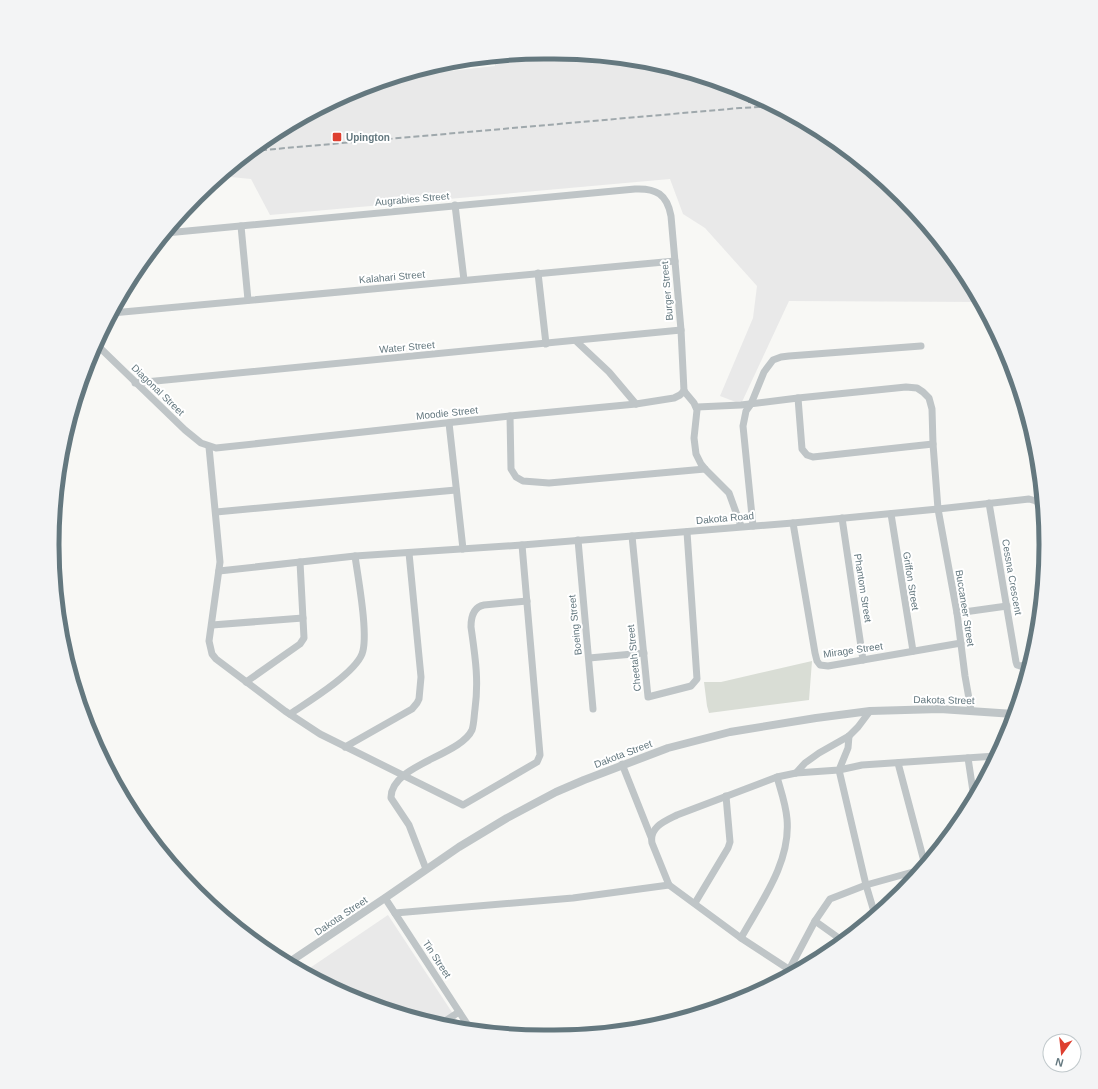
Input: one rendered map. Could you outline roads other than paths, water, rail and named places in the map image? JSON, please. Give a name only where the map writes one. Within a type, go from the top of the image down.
[{"type":"street","name":"Augrabies Street","points":[[172,232],[635,189],[648,189],[660,193]]},
{"type":"street","name":"Burger Street","points":[[660,193],[671,212],[681,330],[684,391]]},
{"type":"street","points":[[455,205],[464,280]]},
{"type":"street","points":[[241,226],[248,300]]},
{"type":"street","name":"Kalahari Street","points":[[118,312],[675,261]]},
{"type":"street","points":[[538,273],[546,344]]},
{"type":"street","name":"Water Street","points":[[135,382],[681,330]]},
{"type":"street","points":[[576,341],[609,372],[636,404]]},
{"type":"street","points":[[753,526],[743,426],[746,411],[751,404],[764,372],[773,360],[782,357],[825,352],[921,346]]},
{"type":"street","name":"Diagonal Street","points":[[101,349],[196,440],[209,447]]},
{"type":"street","name":"Buccaneer Street","points":[[697,407],[751,404],[906,387],[917,388],[929,398],[932,409],[938,509],[957,614],[972,710]]},
{"type":"street","points":[[684,391],[697,407],[698,414],[694,438],[696,454],[704,469],[729,493],[741,526]]},
{"type":"street","name":"Moodie Street","points":[[209,447],[232,448],[510,416],[636,404],[678,397],[684,391]]},
{"type":"street","points":[[798,398],[802,449],[807,455],[813,457],[933,444]]},
{"type":"street","points":[[510,416],[511,469],[516,477],[526,482],[549,483],[704,469]]},
{"type":"street","points":[[449,423],[463,549]]},
{"type":"street","points":[[209,447],[220,562],[209,641],[212,654],[216,659],[246,682],[320,734],[463,805],[537,762],[541,750],[522,545]]},
{"type":"street","points":[[216,512],[456,490]]},
{"type":"street","name":"Dakota Road","points":[[219,571],[355,556],[522,545],[687,532],[741,526],[793,523],[1029,499],[1037,502]]},
{"type":"street","name":"Cessna Crescent","points":[[989,503],[1016,662],[1017,665],[1023,665]]},
{"type":"street","name":"Griffon Street","points":[[891,514],[912,651]]},
{"type":"street","name":"Phantom Street","points":[[842,518],[863,660]]},
{"type":"street","name":"Mirage Street","points":[[793,523],[817,661],[820,665],[824,666],[863,660],[961,643]]},
{"type":"street","name":"Cheetah Street","points":[[632,536],[648,697],[691,686],[697,679],[687,532]]},
{"type":"street","name":"Boeing Street","points":[[578,540],[593,709]]},
{"type":"street","points":[[345,746],[412,709],[419,699],[421,677],[409,553]]},
{"type":"street","points":[[290,714],[328,690],[362,655],[364,645],[364,629],[355,556]]},
{"type":"street","points":[[246,682],[300,644],[304,638],[300,562]]},
{"type":"street","points":[[426,869],[409,825],[391,798],[391,792],[402,776],[465,739],[472,729],[478,681],[471,627],[474,611],[479,606],[527,600]]},
{"type":"street","points":[[957,614],[1007,606]]},
{"type":"street","points":[[212,625],[303,618]]},
{"type":"street","points":[[589,658],[644,653]]},
{"type":"street","name":"Dakota Street","points":[[293,959],[477,835],[563,789],[622,764],[668,748],[730,732],[870,711],[972,710],[1008,713]]},
{"type":"street","points":[[796,773],[805,763],[819,753],[849,736],[870,711]]},
{"type":"street","points":[[849,736],[846,754],[839,770],[866,885],[874,910]]},
{"type":"street","points":[[651,837],[656,828],[664,821],[777,777],[796,773],[839,770],[862,765],[990,756]]},
{"type":"street","points":[[968,758],[973,789]]},
{"type":"street","points":[[898,763],[924,859]]},
{"type":"street","points":[[622,764],[669,885],[741,938],[788,969]]},
{"type":"street","points":[[741,938],[778,870],[783,854],[787,821],[777,777]]},
{"type":"street","points":[[695,903],[728,848],[730,842],[726,796]]},
{"type":"street","points":[[793,967],[815,921],[830,899],[866,885],[912,872]]},
{"type":"street","points":[[395,913],[573,898],[669,885]]},
{"type":"street","name":"Tin Street","points":[[385,898],[467,1024]]},
{"type":"street","points":[[815,921],[838,938]]},
{"type":"street","points":[[447,1020],[459,1012]]},
{"type":"railway","points":[[262,150],[740,108],[764,107]]},
{"type":"place","name":"Upington","points":[[337,137]]}]
